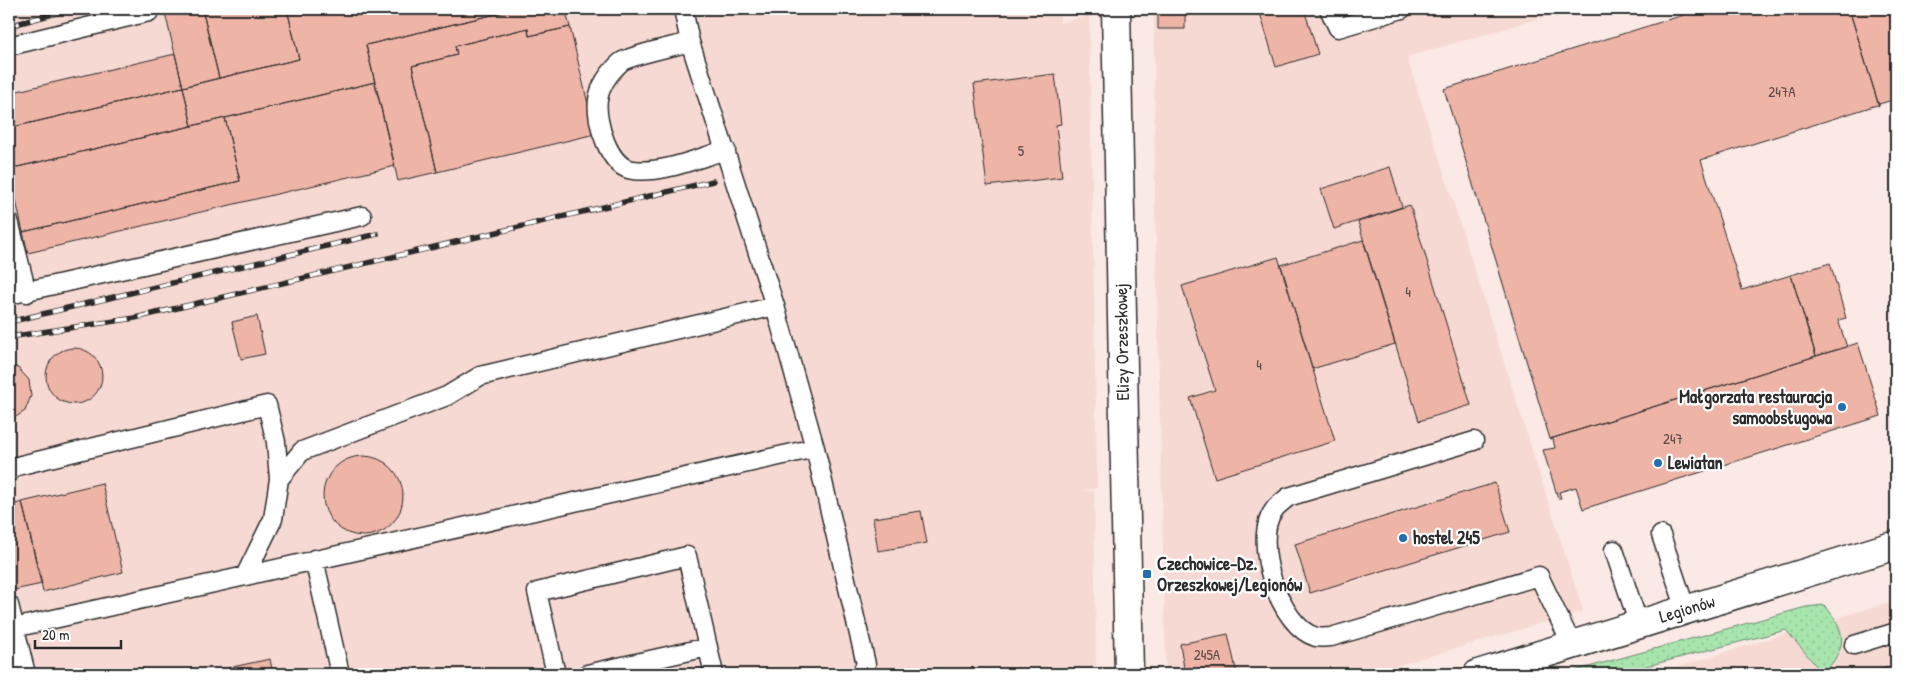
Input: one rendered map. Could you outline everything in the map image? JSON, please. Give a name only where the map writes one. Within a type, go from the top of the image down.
[{"type":"street","name":"Elizy Orzeszkowej","points":[[1116,9],[1128,674]]},
{"type":"street","name":"Legionów","points":[[1478,674],[1896,545]]},
{"type":"lane","points":[[683,9],[690,42],[775,306],[815,448],[866,664],[862,674]]},
{"type":"lane","points":[[1329,9],[1338,28],[1402,9]]},
{"type":"lane","points":[[9,46],[149,12]]},
{"type":"lane","points":[[690,42],[623,61],[606,78],[598,101],[602,133],[613,157],[630,170],[650,171],[726,150]]},
{"type":"lane","points":[[9,296],[362,216]]},
{"type":"lane","points":[[9,221],[26,292]]},
{"type":"lane","points":[[280,479],[302,451],[448,396],[480,376],[775,306]]},
{"type":"lane","points":[[9,472],[17,466],[267,405],[276,442],[280,479],[273,520],[246,574]]},
{"type":"lane","points":[[1474,441],[1288,497],[1273,510],[1268,524],[1265,548],[1277,593],[1290,616],[1301,629],[1316,637],[1331,637],[1539,576],[1572,645]]},
{"type":"lane","points":[[12,628],[246,574],[815,448]]},
{"type":"lane","points":[[1661,535],[1686,610]]},
{"type":"lane","points":[[1614,550],[1638,624]]},
{"type":"lane","points":[[556,674],[537,592],[687,556],[714,674]]},
{"type":"lane","points":[[314,559],[340,674]]},
{"type":"lane","points":[[9,605],[12,628],[26,674]]},
{"type":"lane","points":[[1854,645],[1896,632]]},
{"type":"lane","points":[[587,674],[708,647]]},
{"type":"shaded area","points":[[9,9],[1060,9],[1060,23],[1089,15],[1097,488],[1083,491],[1094,491],[1096,674],[9,674]]},
{"type":"shaded area","points":[[1154,9],[1571,9],[1407,57],[1583,611],[1368,674],[1166,674],[1155,201]]},
{"type":"shaded area","points":[[1896,600],[1896,674],[1655,674]]},
{"type":"green space","points":[[1824,605],[1838,624],[1842,640],[1831,665],[1823,674],[1786,630],[1616,674],[1568,674],[1806,607]]},
{"type":"building","points":[[164,9],[202,9],[219,78],[183,87]]},
{"type":"building","points":[[202,9],[287,9],[299,59],[219,78]]},
{"type":"building","points":[[287,9],[517,9],[366,45],[375,82],[192,126],[183,87],[299,59]]},
{"type":"building","points":[[517,9],[565,9],[570,27],[529,36],[528,28],[455,46],[457,55],[412,66],[437,172],[398,181],[366,45]]},
{"type":"building","points":[[1158,9],[1185,9],[1185,29],[1158,29]]},
{"type":"building","points":[[1273,9],[1304,9],[1318,54],[1276,67],[1260,13]]},
{"type":"building","points":[[1703,9],[1849,9],[1879,106],[1877,105],[1701,160],[1742,290],[1791,275],[1816,356],[1550,439],[1444,89]]},
{"type":"building","points":[[1849,9],[1896,9],[1896,99],[1879,104],[1879,106]]},
{"type":"building","points":[[570,27],[595,134],[437,172],[412,66],[457,55],[455,46],[528,28],[529,36]]},
{"type":"building","points":[[175,54],[183,87],[9,128],[9,93]]},
{"type":"building","points":[[1055,74],[1061,124],[1056,125],[1062,177],[987,186],[974,84]]},
{"type":"building","points":[[375,82],[395,166],[28,253],[23,232],[240,181],[225,118]]},
{"type":"building","points":[[183,87],[192,126],[9,169],[9,128]]},
{"type":"building","points":[[225,118],[240,181],[23,232],[9,169]]},
{"type":"building","points":[[1390,167],[1402,207],[1334,229],[1321,189]]},
{"type":"building","points":[[1410,205],[1471,405],[1419,421],[1358,222]]},
{"type":"building","points":[[1363,240],[1395,344],[1312,369],[1281,265]]},
{"type":"building","points":[[1278,257],[1335,441],[1215,478],[1190,398],[1215,390],[1182,286]]},
{"type":"building","points":[[1830,263],[1846,318],[1838,320],[1847,347],[1816,356],[1791,275]]},
{"type":"building","points":[[257,316],[265,354],[241,359],[232,322]]},
{"type":"building","points":[[1858,343],[1881,416],[1583,509],[1576,487],[1559,492],[1561,498],[1558,498],[1543,450],[1555,448],[1553,439],[1550,439]]},
{"type":"building","points":[[74,348],[85,350],[94,356],[100,365],[102,376],[100,387],[94,396],[85,402],[74,404],[63,402],[54,396],[48,387],[46,376],[48,365],[54,356],[63,350]]},
{"type":"building","points":[[9,365],[18,368],[29,380],[31,396],[25,411],[11,420],[9,420]]},
{"type":"building","points":[[355,456],[371,456],[392,467],[403,488],[403,504],[392,525],[371,536],[355,536],[341,530],[329,518],[323,504],[323,488],[329,474],[341,462]]},
{"type":"building","points":[[102,483],[123,572],[43,592],[22,502]]},
{"type":"building","name":"hostel 245","points":[[1495,483],[1510,532],[1310,593],[1295,544]]},
{"type":"building","points":[[22,502],[42,584],[9,591],[9,506]]},
{"type":"building","points":[[921,511],[927,543],[878,551],[873,518]]},
{"type":"building","points":[[1228,634],[1237,674],[1185,674],[1180,644]]},
{"type":"building","points":[[270,659],[273,674],[210,674],[209,672]]},
{"type":"building","points":[[1896,665],[1896,674],[1879,674],[1878,670]]},
{"type":"railway","points":[[9,26],[71,9]]},
{"type":"railway","points":[[9,337],[135,318],[713,181]]},
{"type":"railway","points":[[9,322],[377,234]]},
{"type":"place","name":"Małgorzata restauracja samoobsługowa","points":[[1842,407]]},
{"type":"place","name":"Lewiatan","points":[[1658,463]]},
{"type":"place","name":"hostel 245","points":[[1403,538]]},
{"type":"place","name":"Czechowice-Dz. Orzeszkowej/Legionów","points":[[1147,574]]}]
